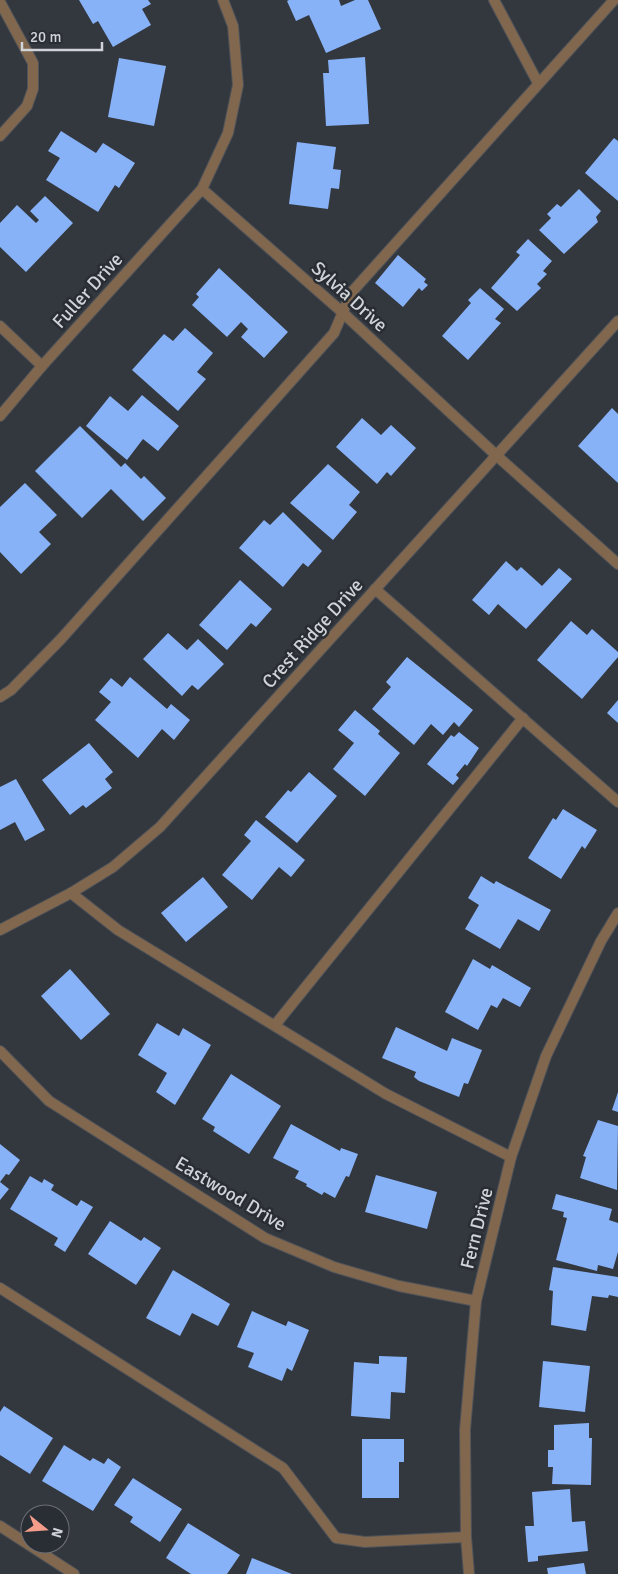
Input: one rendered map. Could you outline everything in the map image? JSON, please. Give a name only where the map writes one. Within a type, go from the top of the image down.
[{"type":"street","points":[[202,189],[228,133],[238,85],[233,26],[223,0]]},
{"type":"street","points":[[494,0],[538,83]]},
{"type":"street","points":[[0,697],[11,690],[60,639],[334,333],[351,293],[614,0]]},
{"type":"street","points":[[0,2],[33,63],[33,89],[27,106],[0,136]]},
{"type":"street","name":"Sylvia Drive","points":[[202,189],[342,312],[496,455],[618,564]]},
{"type":"street","name":"Fuller Drive","points":[[0,416],[42,366],[202,189]]},
{"type":"street","name":"Crest Ridge Drive","points":[[0,930],[70,893],[113,866],[160,827],[618,321]]},
{"type":"street","points":[[0,326],[42,366]]},
{"type":"street","points":[[375,588],[618,802]]},
{"type":"street","points":[[275,1025],[523,718]]},
{"type":"street","points":[[70,893],[118,930],[386,1094],[512,1157]]},
{"type":"street","name":"Fern Drive","points":[[469,1574],[466,1537],[465,1430],[476,1301],[512,1157],[546,1056],[601,941],[618,913]]},
{"type":"street","name":"Eastwood Drive","points":[[0,1051],[49,1101],[265,1238],[334,1267],[398,1286],[476,1301]]},
{"type":"street","points":[[0,1288],[283,1468],[336,1538],[365,1542],[466,1537]]},
{"type":"street","points":[[0,1526],[74,1574]]},
{"type":"building","points":[[79,0],[148,0],[151,4],[142,9],[151,25],[113,47],[98,21],[93,24]]},
{"type":"building","points":[[339,0],[341,6],[355,0],[368,0],[381,29],[326,53],[309,15],[296,21],[287,1]]},
{"type":"building","points":[[365,57],[369,124],[326,126],[323,73],[329,73],[328,60]]},
{"type":"building","points":[[119,58],[166,66],[154,126],[108,117]]},
{"type":"building","points":[[61,131],[96,153],[103,143],[135,163],[119,188],[115,185],[98,212],[46,180],[60,158],[48,151]]},
{"type":"building","points":[[614,138],[618,141],[618,201],[585,173]]},
{"type":"building","points":[[297,142],[336,147],[333,169],[341,170],[339,189],[331,188],[328,209],[289,204]]},
{"type":"building","points":[[579,189],[601,211],[596,217],[598,222],[564,254],[539,230],[551,218],[547,214],[557,204],[561,207]]},
{"type":"building","points":[[45,196],[73,223],[26,272],[0,247],[0,223],[17,205],[36,223],[39,220],[30,211]]},
{"type":"building","points":[[528,239],[552,261],[543,271],[547,274],[537,284],[541,288],[517,311],[491,288],[520,255],[516,252]]},
{"type":"building","points":[[398,255],[426,279],[424,282],[428,285],[422,291],[419,288],[403,307],[375,283]]},
{"type":"building","points":[[219,268],[288,332],[264,358],[241,337],[248,329],[241,322],[227,337],[192,305],[199,297],[196,294]]},
{"type":"building","points":[[480,288],[504,309],[495,319],[501,323],[468,360],[442,336],[471,303],[468,300]]},
{"type":"building","points":[[185,328],[213,353],[197,372],[206,379],[178,411],[132,370],[164,334],[173,341]]},
{"type":"building","points":[[142,395],[179,426],[158,451],[143,439],[127,460],[86,426],[110,396],[128,411]]},
{"type":"building","points":[[612,408],[618,414],[618,483],[578,446]]},
{"type":"building","points":[[362,418],[381,435],[391,425],[416,448],[391,476],[387,472],[377,484],[336,447]]},
{"type":"building","points":[[80,426],[121,467],[125,463],[141,479],[144,476],[166,498],[143,521],[111,489],[82,518],[35,471]]},
{"type":"building","points":[[328,464],[360,492],[349,505],[357,512],[333,540],[290,503]]},
{"type":"building","points":[[25,483],[57,515],[39,532],[51,544],[21,574],[0,552],[0,507]]},
{"type":"building","points":[[283,512],[322,551],[308,567],[303,563],[283,587],[239,548],[264,520],[270,525]]},
{"type":"building","points":[[506,561],[517,571],[521,567],[542,586],[559,568],[572,579],[526,629],[498,604],[489,615],[472,600]]},
{"type":"building","points":[[240,580],[272,609],[256,627],[251,623],[227,650],[199,625]]},
{"type":"building","points":[[571,621],[587,635],[592,629],[618,652],[618,657],[582,699],[537,660]]},
{"type":"building","points":[[168,633],[187,650],[198,639],[224,664],[198,690],[192,685],[182,696],[143,659]]},
{"type":"building","points":[[407,657],[473,710],[459,727],[454,722],[443,735],[431,724],[414,745],[372,709],[391,687],[386,682]]},
{"type":"building","points":[[130,677],[167,709],[171,704],[190,720],[174,740],[162,729],[138,758],[95,720],[111,702],[99,692],[111,678],[122,687]]},
{"type":"building","points":[[618,700],[618,723],[607,713]]},
{"type":"building","points":[[355,710],[380,731],[378,734],[400,753],[365,796],[333,769],[354,743],[338,730]]},
{"type":"building","points":[[459,732],[479,748],[467,766],[465,764],[456,775],[459,778],[453,785],[427,764],[451,735],[454,737]]},
{"type":"building","points":[[89,743],[113,772],[105,779],[112,788],[86,808],[83,805],[70,815],[42,780]]},
{"type":"building","points":[[309,772],[337,796],[297,843],[265,817],[288,790],[291,792]]},
{"type":"building","points":[[16,779],[45,830],[25,841],[15,822],[0,830],[0,787]]},
{"type":"building","points":[[563,809],[597,830],[585,849],[582,846],[561,879],[528,858],[553,818],[556,820]]},
{"type":"building","points":[[256,820],[305,860],[291,877],[279,867],[252,900],[222,875],[251,841],[244,835]]},
{"type":"building","points":[[481,876],[494,884],[496,881],[551,910],[539,931],[518,919],[500,949],[465,929],[479,905],[468,898]]},
{"type":"building","points":[[203,877],[228,907],[186,942],[161,913]]},
{"type":"building","points":[[473,959],[490,969],[492,965],[531,988],[520,1007],[503,998],[497,1008],[491,1005],[478,1030],[445,1012]]},
{"type":"building","points":[[70,969],[110,1014],[81,1040],[41,996]]},
{"type":"building","points":[[157,1023],[179,1036],[183,1028],[211,1045],[175,1105],[156,1092],[167,1073],[138,1055]]},
{"type":"building","points":[[396,1027],[447,1051],[452,1038],[482,1050],[468,1084],[464,1083],[459,1097],[419,1081],[414,1077],[416,1072],[382,1058]]},
{"type":"building","points":[[231,1074],[281,1106],[249,1154],[213,1131],[215,1127],[202,1119]]},
{"type":"building","points":[[618,1092],[618,1112],[612,1110]]},
{"type":"building","points":[[598,1120],[618,1126],[617,1190],[580,1178],[586,1157],[583,1156]]},
{"type":"building","points":[[291,1124],[340,1151],[341,1148],[358,1154],[349,1177],[346,1176],[335,1198],[324,1192],[322,1195],[306,1186],[307,1184],[295,1178],[299,1171],[273,1158]]},
{"type":"building","points":[[0,1144],[20,1160],[9,1175],[6,1174],[0,1182]]},
{"type":"building","points":[[376,1175],[437,1192],[427,1229],[365,1212]]},
{"type":"building","points":[[30,1176],[42,1183],[44,1179],[54,1185],[51,1190],[77,1206],[81,1200],[93,1207],[65,1252],[54,1245],[58,1238],[10,1209]]},
{"type":"building","points":[[0,1182],[9,1189],[0,1200]]},
{"type":"building","points":[[556,1194],[612,1209],[609,1220],[618,1223],[618,1252],[613,1269],[598,1265],[597,1271],[556,1260],[567,1218],[563,1217],[564,1212],[552,1209]]},
{"type":"building","points":[[110,1221],[141,1241],[144,1237],[161,1248],[136,1285],[88,1254]]},
{"type":"building","points":[[553,1267],[618,1277],[618,1297],[609,1295],[608,1298],[592,1296],[586,1331],[551,1325],[553,1291],[549,1290]]},
{"type":"building","points":[[173,1270],[230,1304],[218,1326],[192,1313],[180,1336],[146,1318]]},
{"type":"building","points":[[252,1311],[286,1326],[288,1321],[309,1330],[292,1371],[287,1368],[282,1381],[248,1367],[254,1353],[237,1347]]},
{"type":"building","points":[[379,1356],[407,1357],[405,1393],[391,1392],[390,1419],[351,1416],[354,1362],[379,1364]]},
{"type":"building","points":[[543,1361],[590,1366],[585,1412],[539,1407]]},
{"type":"building","points":[[4,1406],[53,1438],[30,1474],[0,1455],[0,1412]]},
{"type":"building","points":[[589,1423],[589,1438],[592,1438],[591,1485],[552,1484],[553,1467],[548,1467],[548,1450],[554,1450],[554,1425]]},
{"type":"building","points":[[362,1439],[404,1439],[404,1462],[399,1462],[399,1498],[362,1498]]},
{"type":"building","points":[[64,1445],[90,1461],[93,1458],[104,1464],[108,1458],[121,1467],[93,1511],[42,1481]]},
{"type":"building","points":[[133,1478],[182,1509],[160,1542],[130,1522],[133,1517],[114,1505]]},
{"type":"building","points":[[570,1489],[572,1522],[585,1521],[588,1551],[538,1556],[538,1561],[528,1562],[525,1526],[534,1526],[532,1492]]},
{"type":"building","points":[[188,1523],[240,1555],[227,1574],[191,1574],[166,1558]]},
{"type":"building","points":[[252,1558],[292,1574],[246,1574]]},
{"type":"building","points":[[584,1563],[586,1574],[548,1574],[547,1568]]}]
